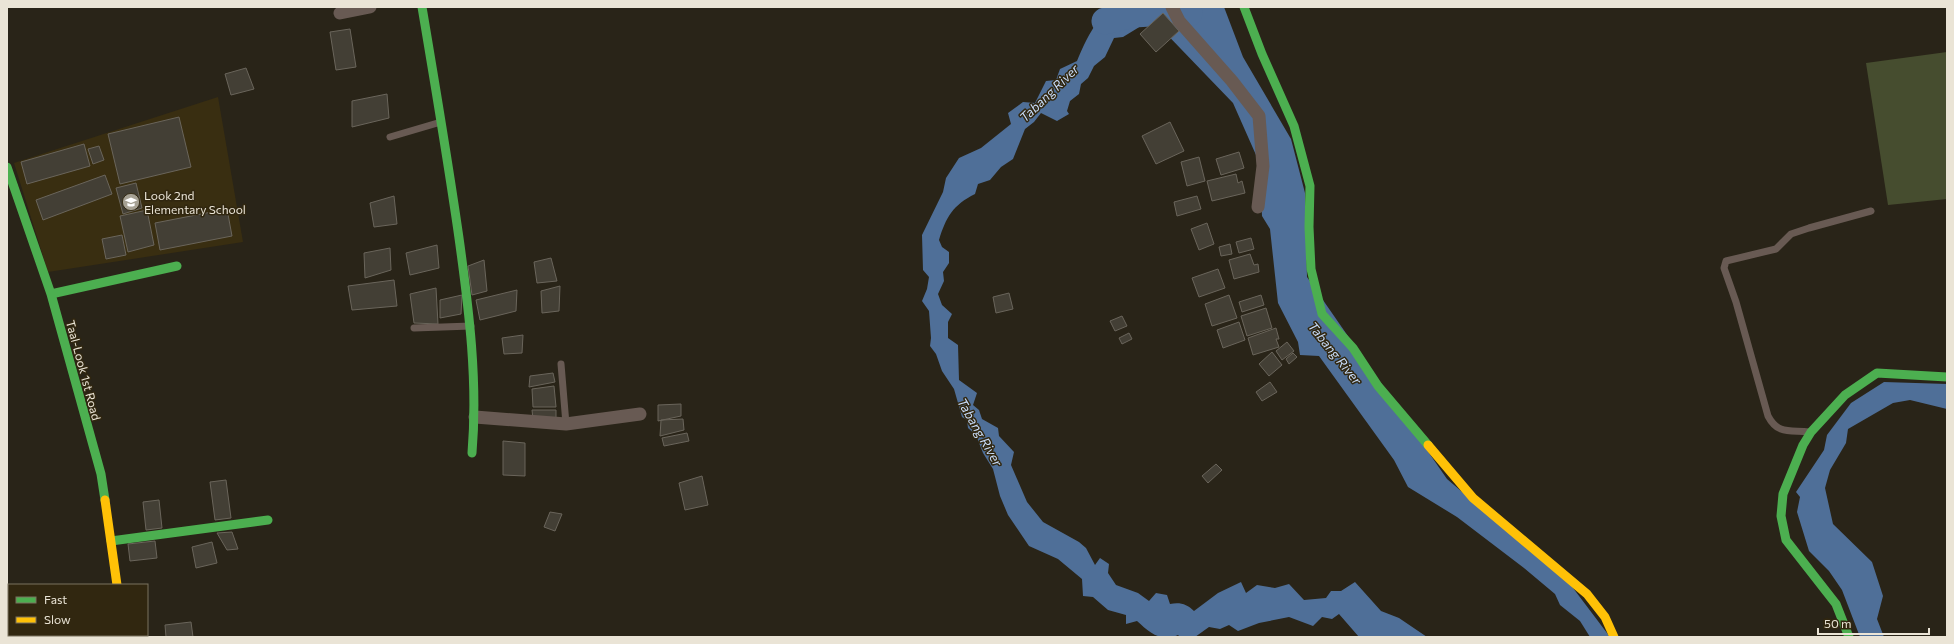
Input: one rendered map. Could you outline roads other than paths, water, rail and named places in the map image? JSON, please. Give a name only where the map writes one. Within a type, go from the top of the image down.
[{"type":"street","points":[[340,13],[370,7]]},
{"type":"street","points":[[422,7],[441,122],[471,326],[474,417],[472,452]]},
{"type":"street","points":[[1172,7],[1179,21],[1232,81],[1259,116],[1263,166],[1258,207]]},
{"type":"street","points":[[1244,7],[1262,54],[1294,126],[1310,186],[1309,227],[1311,269],[1322,314],[1353,348],[1378,386],[1473,498],[1587,594],[1605,617],[1614,637]]},
{"type":"street","name":"Taal-Look 1st Road","points":[[7,167],[51,294],[101,474],[117,584]]},
{"type":"street","points":[[51,294],[177,266]]},
{"type":"street","points":[[1849,637],[1836,604],[1786,540],[1781,516],[1784,494],[1803,445],[1811,432],[1845,396],[1877,373],[1947,376]]},
{"type":"street","points":[[474,417],[566,424],[640,414]]},
{"type":"street","points":[[110,541],[268,520]]},
{"type":"lane","points":[[390,137],[441,122]]},
{"type":"lane","points":[[1811,432],[1781,430],[1774,426],[1768,416],[1736,302],[1724,268],[1726,261],[1776,249],[1791,234],[1871,211]]},
{"type":"lane","points":[[414,328],[471,326]]},
{"type":"lane","points":[[561,364],[566,424]]},
{"type":"water","points":[[1113,7],[1140,8],[1141,26],[1123,37],[1114,38],[1105,57],[1094,66],[1088,78],[1081,84],[1079,94],[1070,101],[1067,111],[1069,114],[1057,121],[1041,113],[1034,122],[1025,129],[1013,159],[1001,167],[990,180],[978,184],[975,194],[967,198],[951,212],[944,225],[939,240],[942,247],[949,252],[949,263],[943,272],[944,281],[938,294],[942,305],[952,314],[948,322],[948,338],[958,345],[959,380],[977,393],[973,405],[979,410],[982,419],[998,428],[999,436],[1014,452],[1011,465],[1027,502],[1043,522],[1079,542],[1086,548],[1095,565],[1100,558],[1109,564],[1108,573],[1116,585],[1138,593],[1149,601],[1156,593],[1167,595],[1170,604],[1183,604],[1194,611],[1218,593],[1241,582],[1246,593],[1257,585],[1275,588],[1289,584],[1304,600],[1326,598],[1331,591],[1341,591],[1355,582],[1381,611],[1399,618],[1427,637],[1359,637],[1339,614],[1332,619],[1322,617],[1313,626],[1289,617],[1259,623],[1238,631],[1229,625],[1220,629],[1209,627],[1195,637],[1180,637],[1178,635],[1166,638],[1161,637],[1146,629],[1137,621],[1126,624],[1126,615],[1108,610],[1093,597],[1083,596],[1082,579],[1058,559],[1029,546],[1008,515],[1000,496],[993,469],[983,453],[976,435],[968,428],[967,420],[962,417],[954,389],[942,371],[936,354],[930,346],[931,338],[929,311],[922,301],[927,289],[929,277],[923,270],[922,235],[943,192],[946,178],[959,158],[981,148],[1011,124],[1008,113],[1023,102],[1035,103],[1046,81],[1056,80],[1060,69],[1077,61],[1096,24]]},
{"type":"water","points":[[1154,7],[1224,7],[1243,57],[1291,139],[1305,193],[1307,277],[1447,479],[1570,584],[1610,637],[1590,637],[1580,621],[1560,605],[1555,594],[1524,568],[1457,517],[1408,487],[1394,460],[1319,356],[1300,355],[1298,342],[1278,303],[1270,229],[1262,216],[1256,155],[1233,103],[1154,21]]},
{"type":"water","points":[[1884,382],[1947,384],[1947,409],[1910,400],[1893,403],[1848,429],[1846,443],[1830,470],[1825,488],[1833,524],[1872,562],[1883,596],[1877,619],[1884,637],[1860,637],[1842,590],[1829,571],[1809,551],[1797,512],[1800,497],[1796,492],[1824,450],[1827,435],[1851,403]]},
{"type":"waterway","name":"Tabang River","points":[[1105,21],[1134,14],[1184,11],[1189,13]]},
{"type":"place","name":"Look 2nd Elementary School","points":[[131,202]]}]
